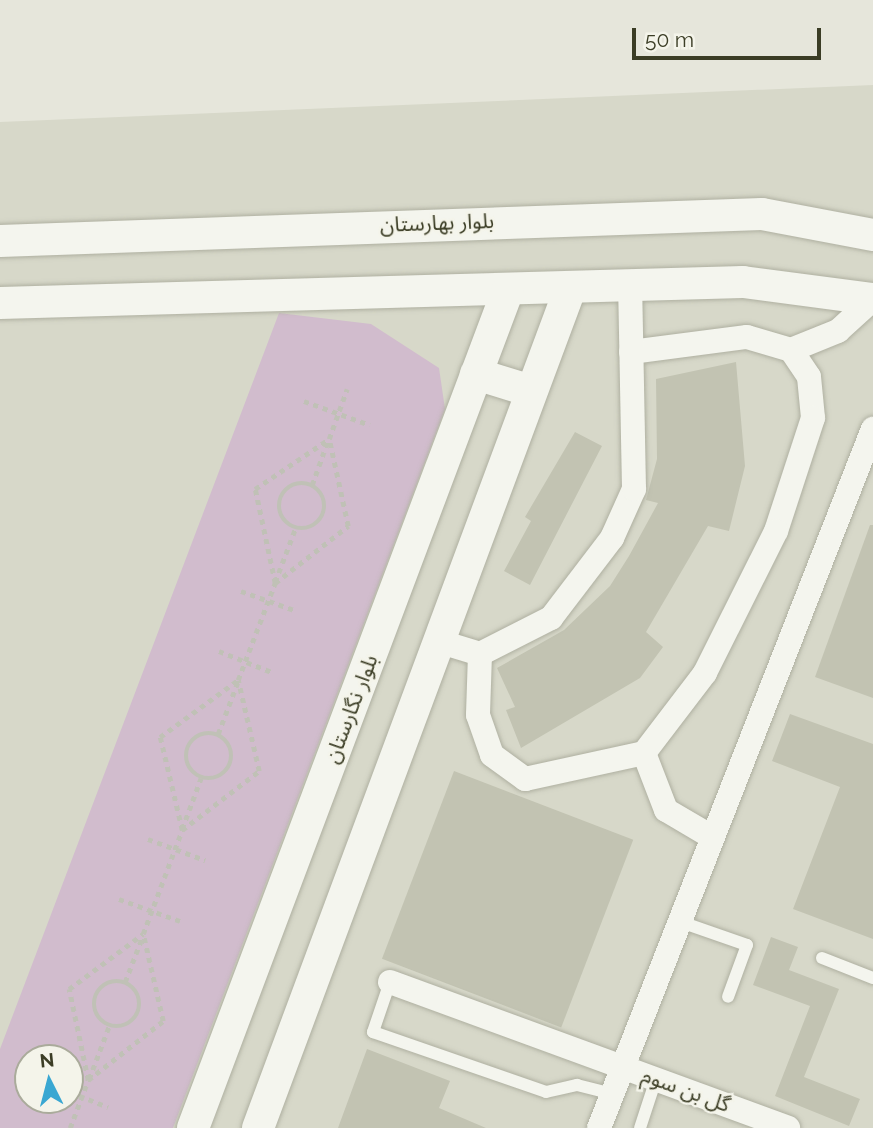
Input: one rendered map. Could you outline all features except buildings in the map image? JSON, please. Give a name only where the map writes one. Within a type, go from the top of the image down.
[{"type":"street","name":"بلوار بهارستان","points":[[0,242],[762,214],[873,235]]},
{"type":"street","points":[[0,303],[570,289],[743,282],[873,299]]},
{"type":"street","points":[[440,642],[480,654],[551,618],[612,538],[634,489],[630,287]]},
{"type":"street","points":[[258,1128],[440,642],[528,390],[570,289]]},
{"type":"street","name":"بلوار نگارستان","points":[[193,1128],[509,290]]},
{"type":"street","points":[[631,352],[747,337],[791,350],[838,331],[873,299]]},
{"type":"street","points":[[480,654],[478,715],[492,755],[524,779],[644,752],[705,673],[776,531],[813,418],[809,377],[791,350]]},
{"type":"street","points":[[477,374],[528,390]]},
{"type":"street","points":[[599,1128],[873,429]]},
{"type":"street","points":[[644,752],[666,810],[712,837]]},
{"type":"street","name":"گل بن سوم","points":[[390,982],[788,1128]]},
{"type":"lane","points":[[678,921],[747,945],[728,997]]},
{"type":"lane","points":[[822,958],[873,978]]},
{"type":"lane","points":[[390,982],[373,1032],[546,1093],[577,1085],[612,1094]]},
{"type":"lane","points":[[640,1128],[656,1079]]},
{"type":"path","points":[[312,485],[347,389]]},
{"type":"path","points":[[304,401],[370,425]]},
{"type":"path","points":[[275,583],[255,489],[329,439]]},
{"type":"path","points":[[275,583],[348,526],[329,439]]},
{"type":"path","points":[[296,484],[312,485],[326,502],[323,517],[312,528],[296,529],[281,514],[280,499],[296,484]]},
{"type":"path","points":[[218,734],[296,529]]},
{"type":"path","points":[[241,591],[297,611]]},
{"type":"path","points":[[219,651],[274,674]]},
{"type":"path","points":[[182,830],[160,737],[238,680]]},
{"type":"path","points":[[182,830],[259,771],[238,680]]},
{"type":"path","points":[[199,734],[218,734],[231,748],[231,762],[223,775],[201,778],[188,767],[188,745],[199,734]]},
{"type":"path","points":[[125,982],[201,778]]},
{"type":"path","points":[[148,839],[205,860]]},
{"type":"path","points":[[119,899],[180,921]]},
{"type":"path","points":[[88,1080],[69,989],[143,934]]},
{"type":"path","points":[[88,1080],[163,1021],[143,934]]},
{"type":"path","points":[[125,982],[140,1000],[138,1015],[126,1025],[109,1026],[95,1012],[94,997],[104,985],[125,982]]},
{"type":"path","points":[[84,1091],[109,1026]]},
{"type":"path","points":[[84,1098],[108,1107]]},
{"type":"shaded area","points":[[873,85],[873,1128],[0,1128],[0,122]]},
{"type":"shaded area","points":[[279,313],[371,324],[439,368],[445,409],[173,1128],[0,1128],[0,1049]]}]
